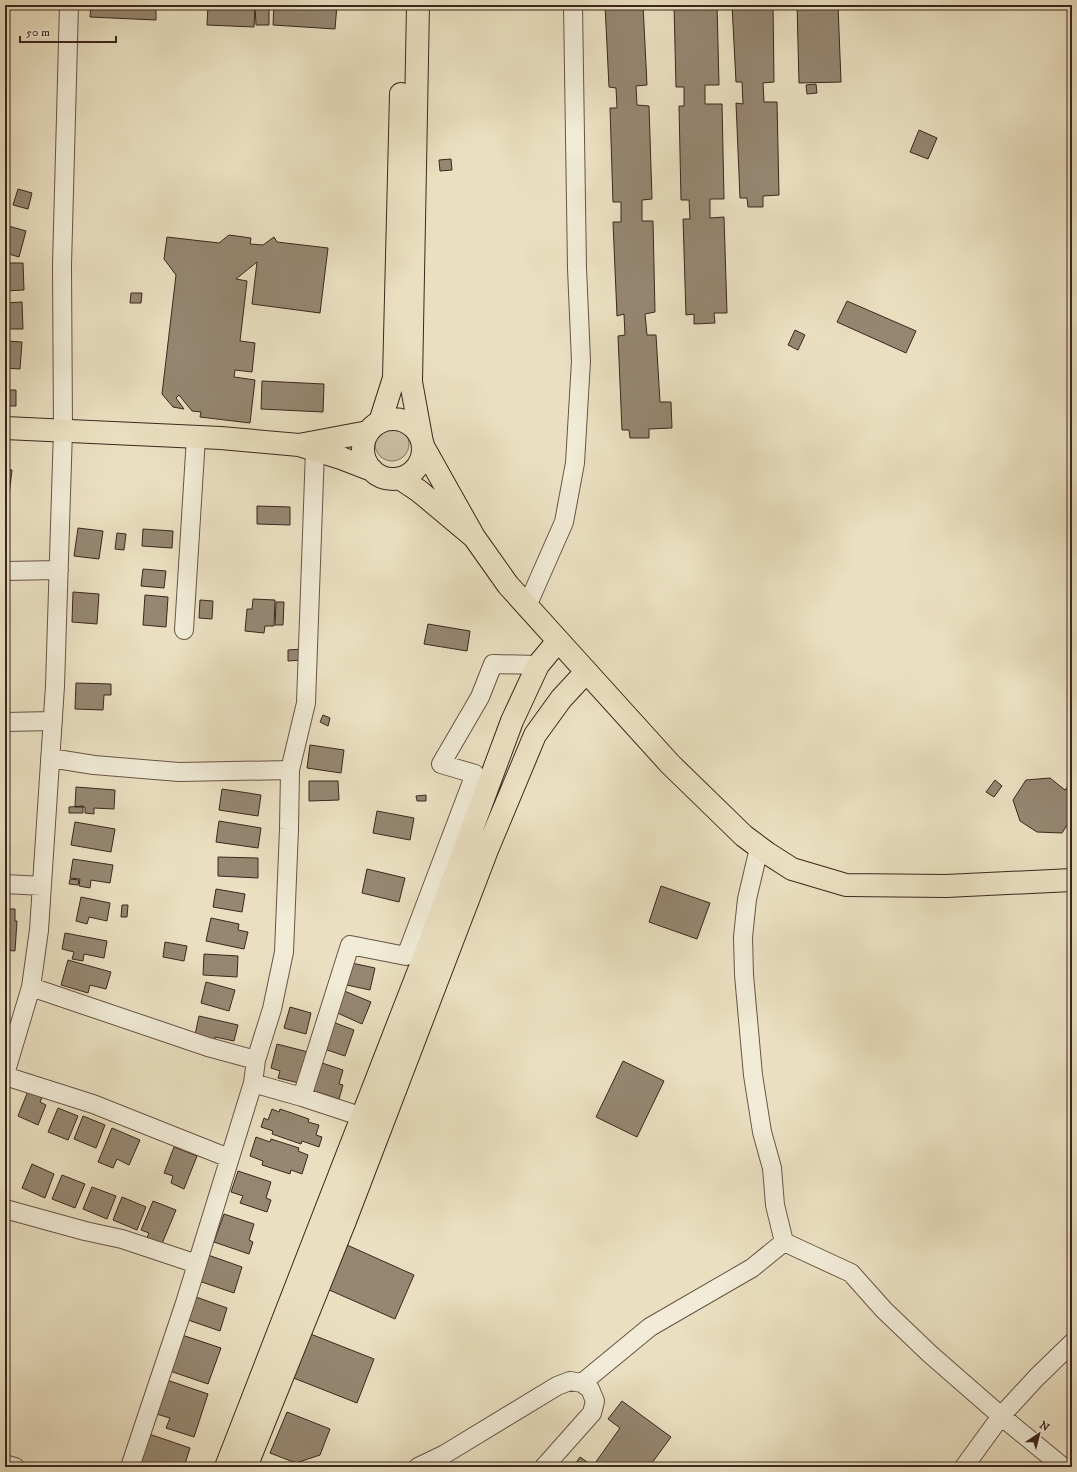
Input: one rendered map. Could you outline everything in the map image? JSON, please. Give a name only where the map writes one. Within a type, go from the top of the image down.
[{"type":"main road","points":[[372,470],[366,462],[363,452],[364,442],[374,427],[394,378],[403,5]]},
{"type":"main road","points":[[5,428],[196,437],[307,447],[341,458],[390,479],[401,479],[417,469],[422,460],[422,442],[411,382],[418,5]]},
{"type":"main road","points":[[307,447],[374,427],[393,418],[403,420],[412,425],[419,432],[422,442],[474,537],[508,585],[670,764],[744,836],[759,848],[792,869],[846,885],[946,886],[1063,880]]},
{"type":"main road","points":[[401,479],[419,491],[474,537]]},
{"type":"main road","points":[[226,1467],[430,942],[512,721],[538,666],[558,641]]},
{"type":"main road","points":[[246,1467],[348,1213],[488,850],[535,735],[561,699],[586,672]]},
{"type":"street","points":[[69,5],[62,265],[63,430],[53,721],[39,930],[31,987],[5,1075],[93,1104],[229,1158]]},
{"type":"street","points":[[527,606],[564,522],[576,463],[582,361],[577,260],[573,5]]},
{"type":"street","points":[[184,630],[196,437]]},
{"type":"street","points":[[130,1467],[197,1264],[253,1083],[256,1060],[272,1009],[284,952],[290,770],[306,703],[307,447]]},
{"type":"street","points":[[5,571],[59,570]]},
{"type":"street","points":[[302,1097],[350,945],[406,956],[475,774],[441,764],[480,697],[493,664],[538,666]]},
{"type":"street","points":[[5,722],[53,721]]},
{"type":"street","points":[[50,758],[94,765],[179,772],[290,770]]},
{"type":"street","points":[[759,848],[747,899],[743,937],[744,975],[753,1075],[762,1132],[772,1168],[775,1205],[784,1242]]},
{"type":"street","points":[[1063,880],[1072,868]]},
{"type":"street","points":[[5,884],[42,886]]},
{"type":"street","points":[[31,987],[208,1047],[256,1060]]},
{"type":"street","points":[[253,1083],[302,1097],[362,1117]]},
{"type":"street","points":[[5,1209],[122,1240],[197,1264]]},
{"type":"street","points":[[582,1382],[650,1327],[752,1268],[784,1242]]},
{"type":"street","points":[[784,1242],[851,1273],[884,1310],[930,1354],[1001,1416],[1063,1467]]},
{"type":"street","points":[[964,1467],[1001,1416],[1036,1378],[1072,1343]]},
{"type":"street","points":[[418,1467],[445,1454],[557,1386],[570,1381],[582,1382],[590,1389],[595,1401],[592,1413],[544,1467]]},
{"type":"street","points":[[5,1464],[15,1467]]},
{"type":"shaded area","points":[[389,427],[395,427],[399,428],[406,434],[409,444],[408,451],[402,458],[395,461],[389,461],[385,460],[378,454],[375,447],[375,441],[376,437],[382,430]]},
{"type":"building","points":[[91,5],[156,5],[156,20],[90,17]]},
{"type":"building","points":[[208,5],[255,5],[254,27],[207,25]]},
{"type":"building","points":[[255,5],[269,5],[269,25],[256,25]]},
{"type":"building","points":[[274,5],[337,5],[335,29],[273,25]]},
{"type":"building","points":[[605,5],[643,5],[647,85],[636,86],[637,105],[649,106],[652,199],[642,200],[642,221],[653,221],[655,312],[645,314],[647,335],[656,335],[660,402],[671,402],[672,428],[649,429],[649,438],[630,438],[629,430],[622,430],[618,336],[625,335],[624,314],[617,316],[613,222],[621,222],[621,202],[613,202],[610,108],[617,108],[616,88],[609,87]]},
{"type":"building","points":[[674,5],[717,5],[719,85],[705,85],[705,104],[722,104],[724,199],[710,199],[710,218],[724,217],[727,313],[714,313],[715,323],[694,324],[694,314],[686,315],[683,219],[690,219],[689,200],[681,200],[679,106],[684,106],[684,87],[676,87]]},
{"type":"building","points":[[732,5],[773,5],[774,82],[763,83],[764,102],[777,102],[779,195],[763,196],[763,207],[748,207],[747,198],[740,198],[736,103],[743,104],[742,82],[736,82]]},
{"type":"building","points":[[797,5],[838,5],[841,82],[799,83]]},
{"type":"building","points":[[816,84],[817,93],[807,94],[806,85]]},
{"type":"building","points":[[919,130],[937,138],[928,159],[910,152]]},
{"type":"building","points":[[451,159],[452,170],[440,171],[439,160]]},
{"type":"building","points":[[18,189],[32,193],[28,209],[13,205]]},
{"type":"building","points":[[5,225],[26,231],[19,257],[5,253]]},
{"type":"building","points":[[229,235],[251,238],[250,244],[263,245],[274,237],[277,242],[328,248],[320,313],[252,304],[257,262],[236,279],[247,281],[240,341],[255,343],[252,372],[235,370],[234,377],[255,380],[250,423],[200,417],[201,412],[192,411],[179,395],[176,398],[184,409],[173,407],[162,394],[176,275],[164,259],[167,237],[219,243]]},
{"type":"building","points":[[5,263],[23,263],[24,290],[5,291]]},
{"type":"building","points":[[131,293],[142,293],[141,303],[130,303]]},
{"type":"building","points":[[847,301],[916,331],[906,353],[837,322]]},
{"type":"building","points":[[22,302],[23,329],[5,329],[5,303]]},
{"type":"building","points":[[795,330],[805,335],[798,350],[788,345]]},
{"type":"building","points":[[5,341],[22,342],[20,369],[5,368]]},
{"type":"building","points":[[5,379],[8,379],[8,390],[16,390],[16,406],[5,406]]},
{"type":"building","points":[[262,381],[324,384],[323,412],[261,409]]},
{"type":"building","points":[[5,469],[12,470],[9,496],[5,495]]},
{"type":"building","points":[[257,506],[290,507],[290,525],[257,524]]},
{"type":"building","points":[[78,528],[103,531],[99,559],[74,556]]},
{"type":"building","points":[[143,529],[173,531],[172,548],[142,546]]},
{"type":"building","points":[[117,533],[126,534],[124,550],[115,549]]},
{"type":"building","points":[[5,535],[9,536],[5,558]]},
{"type":"building","points":[[143,569],[166,571],[164,588],[141,586]]},
{"type":"building","points":[[73,592],[99,594],[97,624],[72,622]]},
{"type":"building","points":[[145,595],[168,597],[166,627],[143,625]]},
{"type":"building","points":[[253,599],[275,600],[274,626],[265,626],[264,633],[245,631],[247,609],[252,609]]},
{"type":"building","points":[[200,600],[213,601],[212,619],[199,618]]},
{"type":"building","points":[[276,602],[284,602],[283,625],[275,625]]},
{"type":"building","points":[[5,614],[9,615],[6,641],[5,641]]},
{"type":"building","points":[[428,624],[470,631],[467,651],[424,644]]},
{"type":"building","points":[[302,649],[302,660],[288,661],[288,650]]},
{"type":"building","points":[[76,683],[111,684],[111,695],[104,695],[103,710],[75,709]]},
{"type":"building","points":[[323,715],[330,718],[328,726],[320,722]]},
{"type":"building","points":[[310,745],[344,750],[341,773],[307,768]]},
{"type":"building","points":[[1050,778],[1065,790],[1072,781],[1072,817],[1062,833],[1037,832],[1020,821],[1013,800],[1026,780]]},
{"type":"building","points":[[995,780],[1002,786],[994,797],[986,792]]},
{"type":"building","points":[[309,781],[338,781],[339,800],[309,801]]},
{"type":"building","points":[[76,787],[115,790],[114,809],[94,808],[94,814],[85,813],[85,807],[75,807]]},
{"type":"building","points":[[222,789],[261,795],[258,816],[219,810]]},
{"type":"building","points":[[426,795],[426,801],[417,801],[416,796]]},
{"type":"building","points":[[83,806],[83,813],[69,813],[69,807]]},
{"type":"building","points":[[377,811],[414,818],[410,840],[373,833]]},
{"type":"building","points":[[219,821],[261,828],[258,848],[216,842]]},
{"type":"building","points":[[75,822],[115,829],[111,852],[71,845]]},
{"type":"building","points":[[218,857],[258,858],[258,878],[218,876]]},
{"type":"building","points":[[73,859],[113,865],[110,883],[91,880],[90,888],[79,886],[80,879],[70,878]]},
{"type":"building","points":[[367,869],[405,878],[399,902],[362,893]]},
{"type":"building","points":[[70,879],[79,880],[78,885],[69,884]]},
{"type":"building","points":[[661,886],[710,903],[697,939],[649,922]]},
{"type":"building","points":[[216,889],[245,894],[242,912],[213,907]]},
{"type":"building","points":[[81,897],[110,903],[107,921],[89,917],[87,924],[76,921]]},
{"type":"building","points":[[5,904],[7,905],[7,909],[15,909],[15,921],[17,921],[15,951],[5,950]]},
{"type":"building","points":[[122,905],[128,905],[127,917],[121,917]]},
{"type":"building","points":[[211,918],[239,924],[238,930],[248,932],[244,949],[206,941]]},
{"type":"building","points":[[65,933],[107,941],[104,958],[84,954],[83,961],[72,959],[74,952],[62,949]]},
{"type":"building","points":[[165,942],[187,946],[184,961],[163,957]]},
{"type":"building","points":[[204,954],[238,956],[237,977],[203,975]]},
{"type":"building","points":[[68,960],[111,972],[106,989],[90,985],[88,993],[61,985]]},
{"type":"building","points":[[347,962],[375,968],[370,990],[342,984]]},
{"type":"building","points":[[206,982],[235,990],[229,1011],[201,1003]]},
{"type":"building","points":[[342,990],[371,1002],[362,1024],[333,1011]]},
{"type":"building","points":[[290,1007],[311,1013],[306,1034],[284,1028]]},
{"type":"building","points":[[199,1016],[238,1025],[234,1041],[215,1037],[214,1045],[195,1035]]},
{"type":"building","points":[[330,1021],[354,1030],[345,1056],[321,1048]]},
{"type":"building","points":[[277,1044],[308,1052],[299,1083],[278,1078],[280,1071],[271,1068]]},
{"type":"building","points":[[623,1061],[664,1081],[637,1137],[596,1117]]},
{"type":"building","points":[[319,1062],[343,1070],[339,1084],[343,1085],[339,1099],[311,1090]]},
{"type":"building","points":[[28,1091],[42,1097],[40,1102],[46,1105],[38,1125],[18,1116]]},
{"type":"building","points":[[58,1108],[78,1116],[68,1140],[48,1132]]},
{"type":"building","points":[[272,1109],[279,1112],[280,1109],[309,1119],[308,1122],[319,1125],[316,1135],[322,1137],[319,1147],[302,1141],[301,1144],[272,1134],[273,1131],[261,1127],[264,1118],[268,1120]]},
{"type":"building","points":[[83,1116],[105,1125],[96,1148],[74,1139]]},
{"type":"building","points":[[112,1128],[140,1140],[129,1165],[117,1159],[113,1168],[98,1162]]},
{"type":"building","points":[[256,1137],[270,1142],[271,1139],[299,1148],[298,1151],[308,1155],[302,1174],[291,1170],[290,1174],[262,1165],[263,1161],[250,1156]]},
{"type":"building","points":[[174,1147],[197,1156],[184,1189],[171,1183],[173,1176],[164,1173]]},
{"type":"building","points":[[32,1164],[54,1174],[45,1198],[22,1188]]},
{"type":"building","points":[[238,1171],[271,1182],[266,1198],[271,1200],[267,1212],[240,1203],[243,1196],[231,1192]]},
{"type":"building","points":[[62,1175],[85,1184],[75,1208],[52,1199]]},
{"type":"building","points":[[92,1187],[116,1196],[107,1219],[83,1209]]},
{"type":"building","points":[[122,1197],[146,1207],[137,1230],[113,1220]]},
{"type":"building","points":[[153,1201],[176,1210],[161,1246],[146,1240],[149,1233],[141,1230]]},
{"type":"building","points":[[224,1214],[254,1224],[249,1240],[253,1242],[249,1254],[214,1242]]},
{"type":"building","points":[[347,1245],[414,1275],[395,1319],[327,1289]]},
{"type":"building","points":[[208,1255],[242,1267],[234,1293],[199,1281]]},
{"type":"building","points":[[196,1297],[227,1308],[220,1331],[188,1320]]},
{"type":"building","points":[[308,1333],[374,1359],[357,1403],[291,1377]]},
{"type":"building","points":[[179,1334],[221,1348],[208,1384],[170,1371]]},
{"type":"building","points":[[164,1379],[208,1394],[194,1437],[166,1428],[170,1418],[153,1413]]},
{"type":"building","points":[[622,1401],[671,1437],[649,1467],[573,1467],[580,1457],[593,1466],[620,1428],[608,1419]]},
{"type":"building","points":[[287,1412],[330,1429],[320,1455],[296,1463],[270,1453]]},
{"type":"building","points":[[149,1434],[190,1448],[184,1467],[139,1467]]}]
